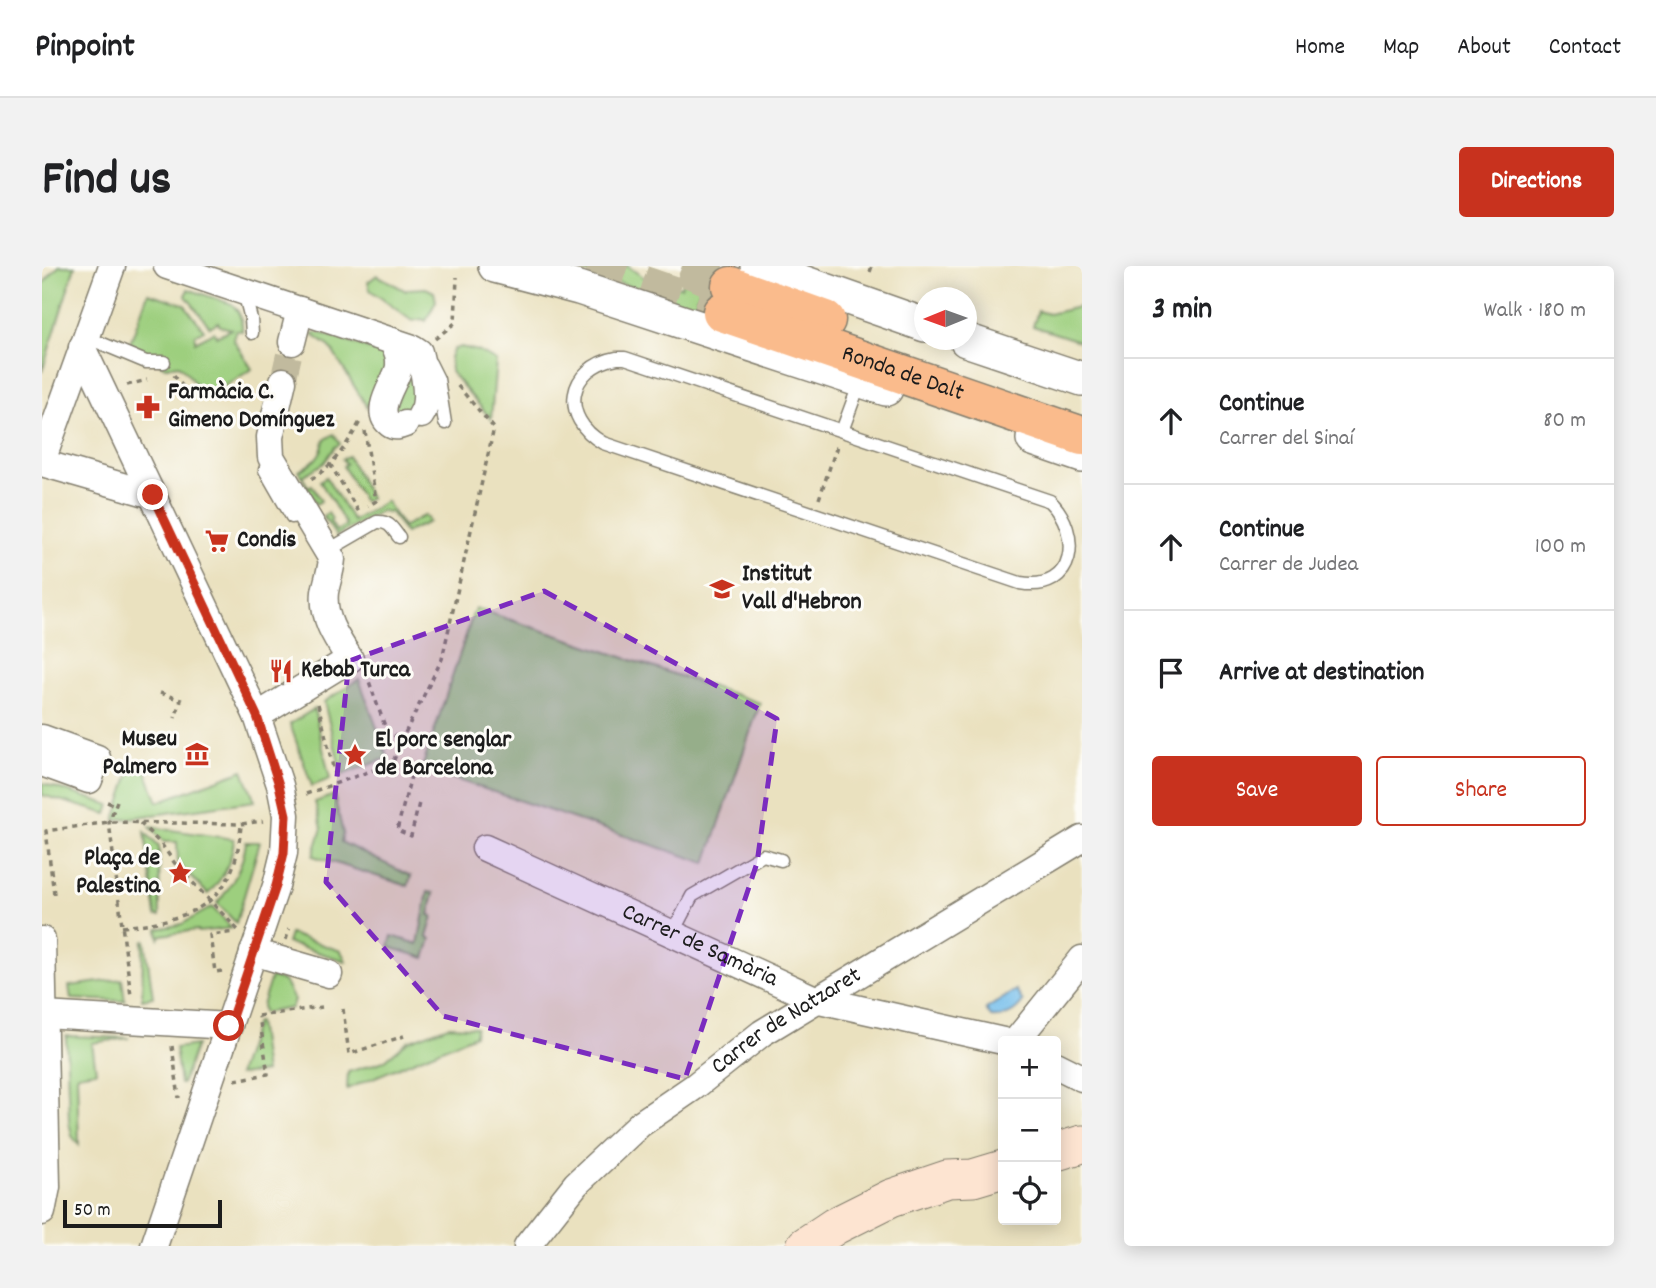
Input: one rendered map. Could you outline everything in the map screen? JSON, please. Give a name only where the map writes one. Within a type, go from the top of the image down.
[{"type":"highway","name":"Ronda de Dalt","points":[[737,288],[1082,410]]},
{"type":"highway","name":"Ronda de Dalt","points":[[737,288],[1082,436]]},
{"type":"main road","points":[[1061,1150],[1082,1144]]},
{"type":"main road","points":[[805,1246],[844,1221],[891,1198],[947,1179],[988,1173]]},
{"type":"main road","points":[[828,1246],[874,1220],[951,1191],[988,1173]]},
{"type":"street","points":[[112,266],[42,462],[153,495]]},
{"type":"street","points":[[167,266],[392,341],[430,349],[424,421],[398,427],[388,422],[383,410],[399,366],[397,350],[392,341]]},
{"type":"street","points":[[495,266],[579,288],[1082,456]]},
{"type":"street","points":[[737,288],[914,323]]},
{"type":"street","points":[[292,342],[300,310]]},
{"type":"street","points":[[84,342],[257,716],[286,815],[284,853],[243,938],[229,1026],[154,1246]]},
{"type":"street","points":[[977,343],[1082,379]]},
{"type":"street","points":[[257,716],[350,659],[329,622],[325,599],[332,559],[319,550],[271,457],[270,436],[283,381]]},
{"type":"street","points":[[42,738],[97,758],[89,780],[42,763]]},
{"type":"street","name":"Carrer de Natzaret","points":[[527,1246],[576,1184],[640,1124],[694,1087],[762,1033],[1082,839]]},
{"type":"street","name":"Carrer de Samària","points":[[485,848],[815,999],[998,1040]]},
{"type":"street","points":[[243,938],[329,974]]},
{"type":"street","points":[[42,940],[47,1187],[42,1212]]},
{"type":"street","points":[[1020,1036],[1082,959]]},
{"type":"street","points":[[44,1015],[229,1026]]},
{"type":"street","points":[[1061,1068],[1082,1078]]},
{"type":"lane","points":[[244,292],[252,333]]},
{"type":"lane","points":[[84,342],[146,362],[164,362]]},
{"type":"lane","points":[[625,358],[1051,501],[1071,520],[1077,535],[1077,550],[1072,564],[1061,576],[1049,583],[1033,586],[814,514],[603,443],[589,435],[580,424],[574,409],[574,394],[580,379],[589,368],[602,360],[625,358]]},
{"type":"lane","points":[[842,431],[861,380]]},
{"type":"lane","points":[[271,457],[265,470],[292,517]]},
{"type":"lane","points":[[319,550],[377,522],[390,526],[398,537]]},
{"type":"lane","points":[[672,934],[692,896],[763,855],[781,860]]},
{"type":"path","points":[[870,272],[872,266]]},
{"type":"path","points":[[430,349],[432,341],[455,323],[457,277]]},
{"type":"path","points":[[172,373],[183,387],[210,398],[228,387],[241,387]]},
{"type":"path","points":[[127,385],[150,379]]},
{"type":"path","points":[[390,770],[402,739],[442,659],[494,428],[455,383]]},
{"type":"path","points":[[320,473],[344,450],[363,418],[376,501],[359,512],[330,464]]},
{"type":"path","points":[[814,514],[842,431]]},
{"type":"path","points":[[365,671],[387,732],[402,739]]},
{"type":"path","points":[[160,693],[181,700],[175,718]]},
{"type":"path","points":[[317,701],[337,784]]},
{"type":"path","points":[[306,794],[382,767],[411,776],[397,830],[411,836],[419,803]]},
{"type":"path","points":[[107,802],[116,803],[109,822],[132,1003]]},
{"type":"path","points":[[54,894],[46,831],[109,822],[242,824],[263,821]]},
{"type":"path","points":[[141,823],[243,938]]},
{"type":"path","points":[[122,927],[171,921],[211,901],[232,869],[239,849],[242,824]]},
{"type":"path","points":[[225,971],[215,972],[210,935],[243,938]]},
{"type":"path","points":[[233,1080],[268,1074],[257,1016],[322,1007]]},
{"type":"path","points":[[343,1009],[349,1054],[404,1036]]},
{"type":"path","points":[[180,1104],[172,1045],[181,1044]]},
{"type":"highlighted area","points":[[544,591],[777,719],[757,863],[685,1079],[443,1016],[326,882],[349,661]]},
{"type":"green space","points":[[59,266],[75,266],[42,372],[42,285]]},
{"type":"green space","points":[[566,266],[627,266],[648,280],[681,287],[684,278],[702,286],[694,307]]},
{"type":"green space","points":[[377,275],[406,291],[426,288],[434,292],[436,301],[426,321],[412,321],[370,290],[368,282]]},
{"type":"green space","points":[[188,289],[232,304],[241,320],[242,331],[236,330],[233,339],[252,369],[212,394],[195,385],[179,365],[165,367],[130,343],[148,293],[184,304],[204,330],[195,335],[195,342],[214,332],[217,336],[231,329],[220,326],[218,322],[210,327],[186,296]]},
{"type":"green space","points":[[1082,306],[1082,342],[1033,326],[1038,311],[1049,314]]},
{"type":"green space","points":[[315,333],[385,356],[386,373],[367,407],[330,347],[313,335]]},
{"type":"green space","points":[[461,347],[478,351],[496,361],[491,419],[451,372],[450,357],[454,349]]},
{"type":"green space","points":[[411,364],[416,405],[399,415],[394,408]]},
{"type":"green space","points":[[334,434],[340,444],[324,463],[302,476],[308,487],[312,485],[321,501],[316,504],[299,471],[316,459],[324,440]]},
{"type":"green space","points":[[348,456],[370,498],[364,502],[343,466],[346,464],[342,459]]},
{"type":"green space","points":[[326,477],[353,521],[386,501],[403,527],[425,515],[429,522],[405,533],[391,513],[381,511],[336,536],[323,516],[328,513],[336,531],[346,525],[320,481]]},
{"type":"green space","points":[[475,608],[760,703],[706,863],[422,768]]},
{"type":"green space","points":[[359,679],[388,758],[342,775],[324,702]]},
{"type":"green space","points":[[314,709],[330,779],[312,786],[290,724]]},
{"type":"green space","points":[[145,768],[158,802],[243,770],[255,801],[115,820],[130,773]]},
{"type":"green space","points":[[42,783],[110,805],[107,814],[42,795]]},
{"type":"green space","points":[[334,795],[343,833],[341,842],[411,876],[408,886],[313,856],[322,828],[315,802]]},
{"type":"green space","points":[[150,827],[234,839],[226,869],[208,894],[178,864],[177,842],[164,842]]},
{"type":"green space","points":[[145,832],[159,847],[160,916],[156,916]]},
{"type":"green space","points":[[246,842],[260,842],[236,923],[217,903],[236,875]]},
{"type":"green space","points":[[428,892],[434,893],[429,915],[433,916],[427,937],[431,939],[425,958],[389,947],[392,936],[418,944]]},
{"type":"green space","points":[[212,907],[232,928],[197,930],[162,935],[159,938],[158,929],[182,924]]},
{"type":"green space","points":[[290,934],[341,951],[346,961],[287,943]]},
{"type":"green space","points":[[145,940],[153,997],[142,999],[143,941]]},
{"type":"green space","points":[[271,977],[284,981],[294,1000],[291,1008],[263,1013],[262,1005]]},
{"type":"green space","points":[[122,979],[125,1001],[71,999],[69,986]]},
{"type":"green space","points":[[256,1022],[265,1072],[238,1075]]},
{"type":"green space","points":[[448,1026],[476,1027],[475,1035],[347,1089],[348,1072],[384,1061],[408,1041]]},
{"type":"green space","points":[[66,1036],[129,1038],[92,1043],[96,1071],[77,1074],[79,1145],[72,1136],[69,1122]]},
{"type":"green space","points":[[196,1045],[182,1084],[180,1084],[175,1048]]},
{"type":"water","points":[[1016,990],[1023,1002],[1017,1010],[1001,1017],[991,1017],[986,1009]]},
{"type":"tunnel","points":[[588,266],[722,312]]},
{"type":"tunnel","points":[[682,266],[731,286]]},
{"type":"tunnel","points":[[283,381],[292,342]]},
{"type":"place","name":"Farmàcia C. Gimeno Domínguez","points":[[148,407]]},
{"type":"place","name":"Condis","points":[[217,541]]},
{"type":"place","name":"Institut Vall d'Hebron","points":[[722,589]]},
{"type":"place","name":"Kebab Turca","points":[[281,671]]},
{"type":"place","name":"Museu Palmero","points":[[197,754]]},
{"type":"place","name":"El porc senglar de Barcelona","points":[[355,755]]},
{"type":"place","name":"Plaça de Palestina","points":[[180,873]]},
{"type":"route","points":[[153,495],[257,716],[286,815],[284,853],[276,886],[229,1026]]}]
